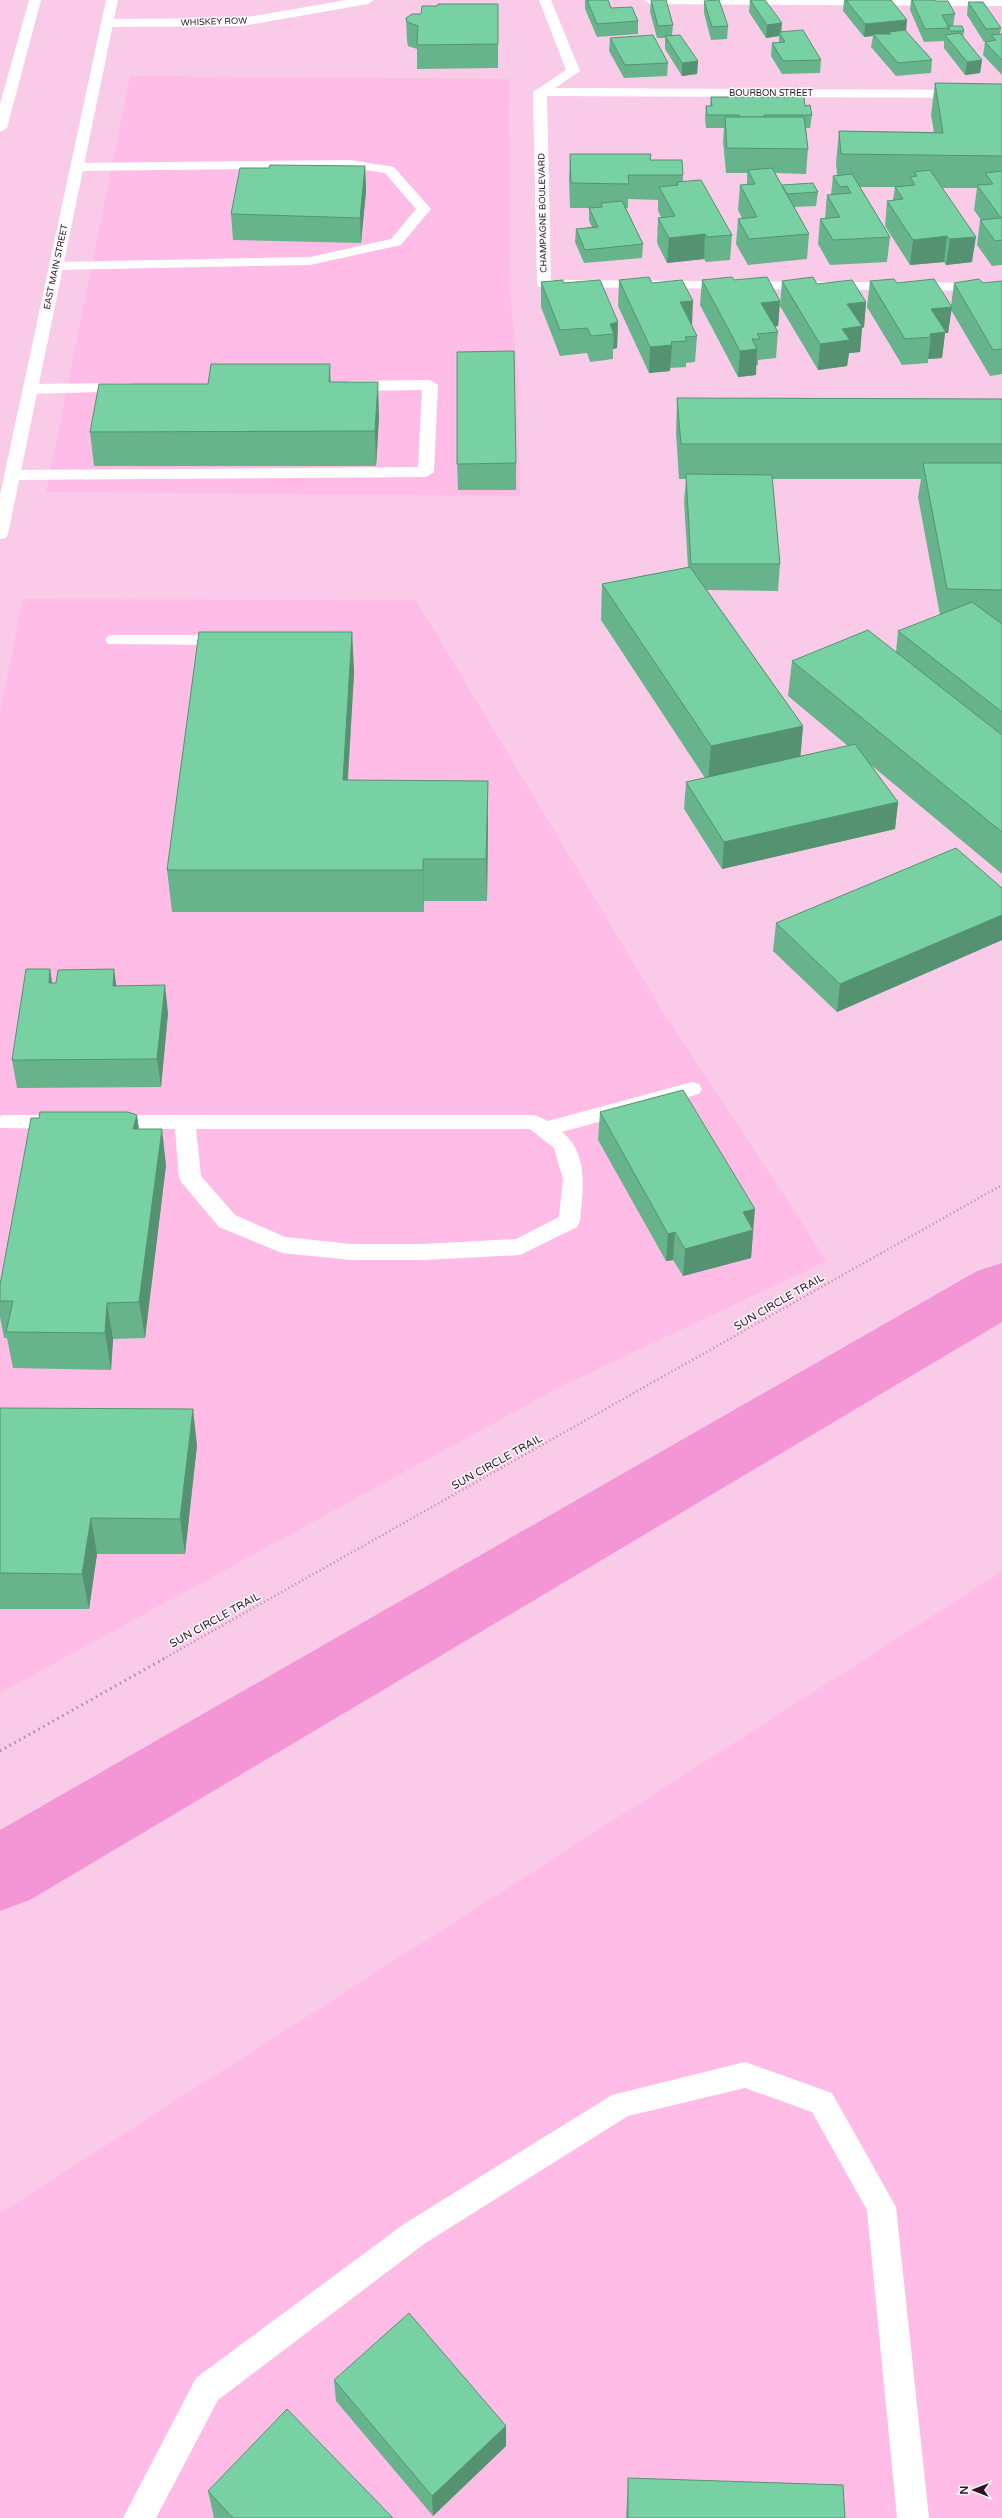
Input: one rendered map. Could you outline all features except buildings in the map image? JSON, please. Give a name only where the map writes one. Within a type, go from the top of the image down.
[{"type":"main road","points":[[0,128],[35,0]]},
{"type":"main road","name":"EAST MAIN STREET","points":[[0,534],[112,0]]},
{"type":"main road","name":"WHISKEY ROW","points":[[107,24],[242,22],[368,0]]},
{"type":"main road","points":[[540,92],[573,71],[545,0]]},
{"type":"main road","points":[[650,0],[1002,2]]},
{"type":"main road","name":"BOURBON STREET","points":[[540,92],[1002,94]]},
{"type":"main road","name":"CHAMPAGNE BOULEVARD","points":[[540,92],[544,284],[1002,287]]},
{"type":"main road","points":[[56,266],[310,261],[396,242],[424,210],[388,170],[350,164],[77,167]]},
{"type":"main road","points":[[12,475],[426,472],[430,385],[337,386]]},
{"type":"main road","points":[[30,389],[141,388]]},
{"type":"main road","points":[[114,640],[245,640]]},
{"type":"main road","points":[[545,1129],[692,1089]]},
{"type":"main road","points":[[3,1122],[185,1122],[535,1122],[563,1144],[574,1179],[569,1221],[520,1247],[424,1252],[351,1252],[282,1245],[227,1221],[190,1178],[185,1122]]},
{"type":"main road","points":[[139,2518],[207,2389],[414,2234],[622,2104],[745,2075],[822,2102],[881,2207],[913,2518]]},
{"type":"path","name":"SUN CIRCLE TRAIL","points":[[0,1751],[1002,1185]]},
{"type":"shaded area","points":[[130,76],[509,79],[510,290],[518,377],[520,496],[46,492]]},
{"type":"shaded area","points":[[23,599],[416,600],[653,996],[827,1261],[562,1386],[0,1693],[0,713]]},
{"type":"shaded area","points":[[1002,1571],[1002,2518],[0,2518],[0,2213]]},
{"type":"waterway","points":[[0,1874],[1002,1289]]}]
